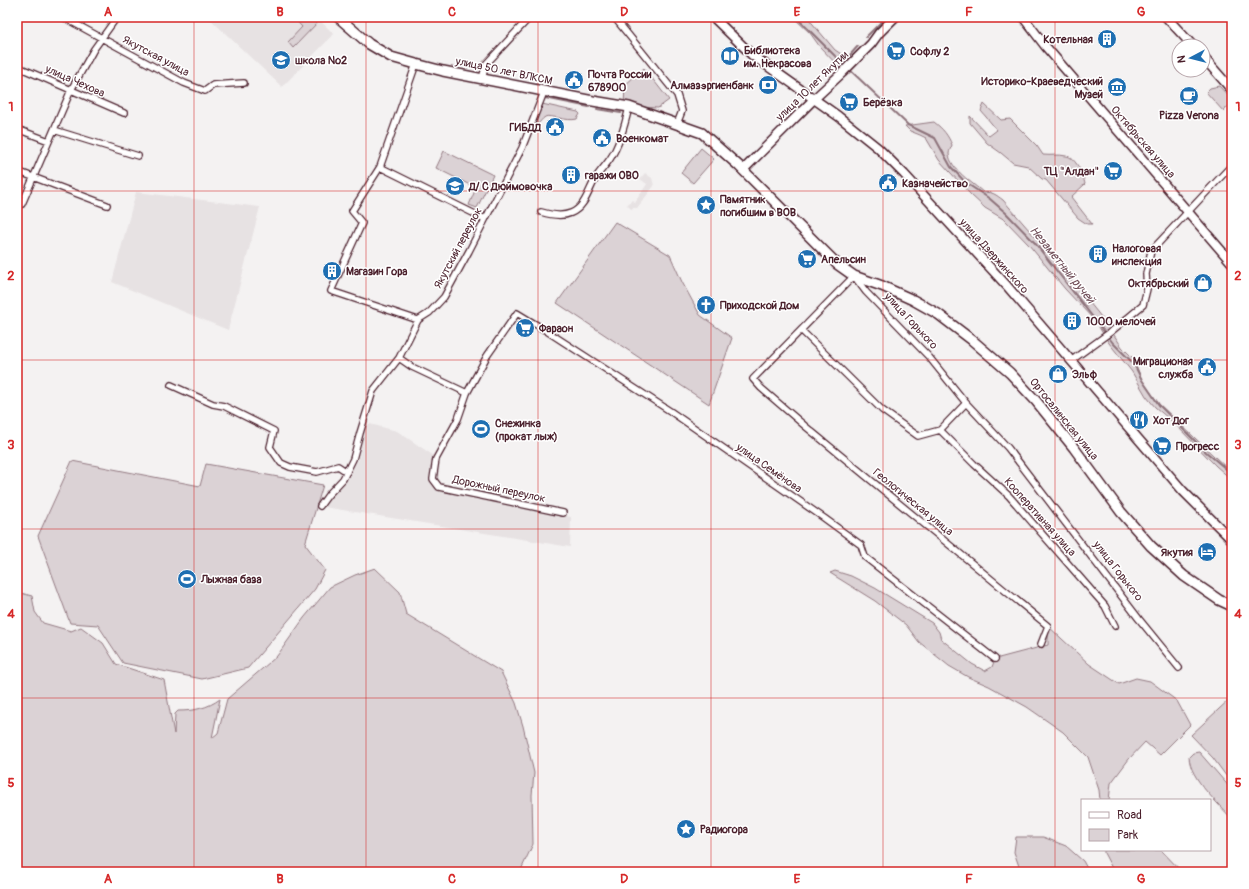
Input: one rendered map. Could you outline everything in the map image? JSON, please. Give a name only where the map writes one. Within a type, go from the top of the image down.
[{"type":"main road","name":"улица 50 лет ВЛКСМ","points":[[338,17],[369,44],[391,57],[482,79],[629,107],[677,124]]},
{"type":"main road","name":"улица Горького","points":[[677,124],[702,133],[743,170],[836,264],[854,276]]},
{"type":"main road","name":"Ортосалинская улица","points":[[854,276],[913,300],[938,314],[972,340],[1010,373],[1036,401],[1069,442],[1121,512],[1152,546],[1184,576],[1219,600],[1232,606]]},
{"type":"street","name":"Якутская улица","points":[[63,17],[184,83],[205,91],[213,85],[244,83]]},
{"type":"street","points":[[22,204],[71,90],[94,49],[117,17]]},
{"type":"street","points":[[482,79],[486,64],[530,17]]},
{"type":"street","points":[[614,17],[677,95],[682,111],[677,124]]},
{"type":"street","name":"улица Дзержинского","points":[[713,17],[752,55],[838,116],[878,148],[904,174],[1007,286],[1072,360],[1132,434],[1183,491],[1232,540]]},
{"type":"street","name":"Октябрьская улица","points":[[1023,17],[1046,47],[1232,263]]},
{"type":"street","points":[[1166,17],[1186,38]]},
{"type":"street","name":"улица 10 лет Якутии","points":[[743,170],[871,44],[891,18]]},
{"type":"street","points":[[416,64],[406,97],[380,167],[352,211],[362,223],[332,291],[418,320]]},
{"type":"street","points":[[1211,66],[1232,90]]},
{"type":"street","name":"улица Чехова","points":[[17,69],[23,69],[124,113]]},
{"type":"street","name":"Якутский переулок","points":[[320,506],[343,479],[347,472],[353,459],[373,392],[399,358],[418,320],[429,313],[444,297],[522,148],[544,92]]},
{"type":"street","points":[[541,212],[552,215],[572,213],[584,202],[596,178],[611,158],[622,134],[629,107]]},
{"type":"street","points":[[17,129],[49,141]]},
{"type":"street","points":[[54,130],[138,156]]},
{"type":"street","points":[[1072,360],[1112,331],[1143,305],[1147,289],[1146,274],[1151,250],[1189,212],[1215,181],[1232,165]]},
{"type":"street","points":[[380,167],[486,219]]},
{"type":"street","points":[[17,171],[106,205]]},
{"type":"street","points":[[854,276],[801,330],[882,410],[918,436],[940,430],[966,403]]},
{"type":"street","name":"улица Горького","points":[[854,276],[866,292],[929,357],[966,403],[1008,448],[1139,619],[1179,668]]},
{"type":"street","name":"Дорожный переулок","points":[[517,313],[487,356],[467,393],[458,419],[436,459],[434,479],[439,487],[563,513]]},
{"type":"street","name":"улица Семёнова","points":[[517,313],[670,411],[824,518],[861,545],[865,557],[995,659]]},
{"type":"street","name":"Геологическая улица","points":[[801,330],[754,379],[810,431],[1048,626],[1041,644]]},
{"type":"street","points":[[399,358],[412,367],[467,393]]},
{"type":"street","points":[[171,385],[213,404],[224,406],[274,431],[270,448],[281,463],[303,470],[317,472],[338,466],[347,472]]},
{"type":"street","name":"Кооперативная улица","points":[[940,430],[1009,496],[1105,606],[1115,626]]},
{"type":"shaded area","name":"школа №2","points":[[208,17],[316,17],[334,34],[282,87]]},
{"type":"shaded area","points":[[645,173],[652,178],[654,186],[637,208],[631,209],[627,205],[632,200],[635,202],[647,184],[640,179]]},
{"type":"shaded area","points":[[136,192],[260,207],[228,330],[112,282]]},
{"type":"shaded area","points":[[366,423],[397,431],[440,460],[438,489],[571,517],[570,547],[324,507],[328,498],[348,477],[358,460]]},
{"type":"green space","points":[[293,17],[315,17],[319,21],[293,48],[288,42],[302,27]]},
{"type":"green space","points":[[793,17],[807,17],[835,50],[849,59],[840,68],[820,47],[810,33]]},
{"type":"green space","points":[[644,68],[669,100],[658,108],[624,106],[625,85]]},
{"type":"green space","points":[[1219,86],[1232,100],[1232,103],[1223,111],[1206,92],[1210,88]]},
{"type":"green space","points":[[542,104],[578,112],[580,114],[577,119],[573,120],[547,116],[538,124],[533,123]]},
{"type":"green space","points":[[984,104],[1001,120],[1010,119],[1037,146],[1043,155],[1063,155],[1070,157],[1076,163],[1081,171],[1085,184],[1071,197],[1092,224],[1087,224],[1078,218],[1046,180],[1042,179],[1028,166],[1013,163],[987,143],[970,123],[970,116],[989,136],[997,130],[981,111]]},
{"type":"green space","points":[[934,122],[945,132],[952,145],[949,153],[950,160],[953,165],[984,193],[992,193],[1003,200],[1056,261],[1106,323],[1122,347],[1133,358],[1142,380],[1159,404],[1232,473],[1232,480],[1216,466],[1175,424],[1155,407],[1095,321],[1065,289],[1029,245],[1005,220],[985,208],[971,195],[939,160],[926,138],[910,131],[905,126]]},
{"type":"green space","points":[[701,148],[714,159],[693,183],[681,173]]},
{"type":"green space","points":[[444,151],[493,175],[477,208],[469,205],[476,188],[436,168]]},
{"type":"green space","points":[[615,222],[670,255],[682,282],[700,315],[732,338],[709,404],[557,303]]},
{"type":"green space","name":"Лыжная база","points":[[72,461],[200,486],[206,464],[323,485],[305,544],[325,570],[315,589],[248,668],[202,679],[123,663],[98,625],[70,623],[38,536]]},
{"type":"green space","points":[[375,568],[400,592],[406,614],[501,672],[516,703],[534,773],[532,795],[533,844],[520,872],[17,872],[17,592],[32,596],[35,612],[43,623],[71,631],[81,627],[103,643],[116,664],[164,680],[174,734],[175,714],[178,711],[211,705],[220,699],[212,738],[218,733],[227,699],[277,656],[304,618],[330,587],[355,575]]},
{"type":"green space","points":[[835,571],[851,576],[875,588],[932,623],[939,632],[941,639],[972,664],[985,671],[992,667],[995,659],[1048,645],[1048,626],[1089,664],[1119,684],[1136,678],[1150,681],[1177,701],[1190,725],[1160,755],[1145,742],[1129,759],[1111,783],[1109,799],[1100,799],[1099,790],[1088,757],[1063,732],[1027,707],[949,666],[919,642],[906,625],[875,601],[830,573]]},
{"type":"green space","points":[[1232,697],[1232,784],[1213,758],[1191,735]]},
{"type":"green space","points":[[1199,752],[1232,790],[1232,819],[1199,782],[1194,774],[1189,757],[1193,753]]},
{"type":"green space","points":[[1016,837],[1043,837],[1066,846],[1083,861],[1089,872],[1021,872],[1014,852]]},
{"type":"green space","points":[[1104,851],[1162,851],[1182,872],[1114,872]]},
{"type":"waterway","name":"Незаметный ручей","points":[[796,17],[846,67]]},
{"type":"waterway","points":[[866,37],[883,20]]},
{"type":"waterway","points":[[843,63],[858,46]]},
{"type":"waterway","name":"Незаметный ручей","points":[[850,70],[908,125],[935,138],[951,167],[966,183],[990,199],[1035,243],[1113,343],[1134,364],[1142,380],[1159,405],[1206,452],[1232,474]]},
{"type":"waterway","points":[[545,98],[589,107]]},
{"type":"waterway","points":[[597,109],[621,113]]},
{"type":"place","name":"Котельная","points":[[1107,39]]},
{"type":"place","name":"Софлу 2","points":[[896,51]]},
{"type":"place","name":"Библиотека им. Некрасова","points":[[730,56]]},
{"type":"place","name":"школа №2","points":[[281,60]]},
{"type":"place","name":"Почта России 678900","points":[[574,80]]},
{"type":"place","name":"Алмазэргиенбанк","points":[[768,85]]},
{"type":"place","name":"Историко-Краеведческий Музей","points":[[1117,87]]},
{"type":"place","name":"Pizza Verona","points":[[1189,96]]},
{"type":"place","name":"Берёзка","points":[[849,102]]},
{"type":"place","name":"ГИБДД","points":[[555,127]]},
{"type":"place","name":"Военкомат","points":[[602,138]]},
{"type":"place","name":"ТЦ \"Алдан\"","points":[[1113,171]]},
{"type":"place","name":"гаражи ОВО","points":[[571,175]]},
{"type":"place","name":"Казначейство","points":[[888,183]]},
{"type":"place","name":"Д/ С Дюймовочка","points":[[455,186]]},
{"type":"place","name":"Памятник погибшим в ВОВ","points":[[706,205]]},
{"type":"place","name":"Налоговая инспекция","points":[[1098,254]]},
{"type":"place","name":"Апельсин","points":[[807,259]]},
{"type":"place","name":"Магазин Гора","points":[[332,271]]},
{"type":"place","name":"Октябрьский","points":[[1203,283]]},
{"type":"place","name":"Приходской Дом","points":[[706,305]]},
{"type":"place","name":"1000 мелочей","points":[[1072,321]]},
{"type":"place","name":"Фараон","points":[[525,328]]},
{"type":"place","name":"Миграционая служба","points":[[1207,367]]},
{"type":"place","name":"Эльф","points":[[1058,374]]},
{"type":"place","name":"Хот Дог","points":[[1139,420]]},
{"type":"place","name":"Снежинка (прокат лыж)","points":[[481,429]]},
{"type":"place","name":"Прогресс","points":[[1162,446]]},
{"type":"place","name":"Якутия","points":[[1207,552]]},
{"type":"place","name":"Лыжная база","points":[[187,579]]},
{"type":"place","name":"Радиогора","points":[[686,829]]}]
